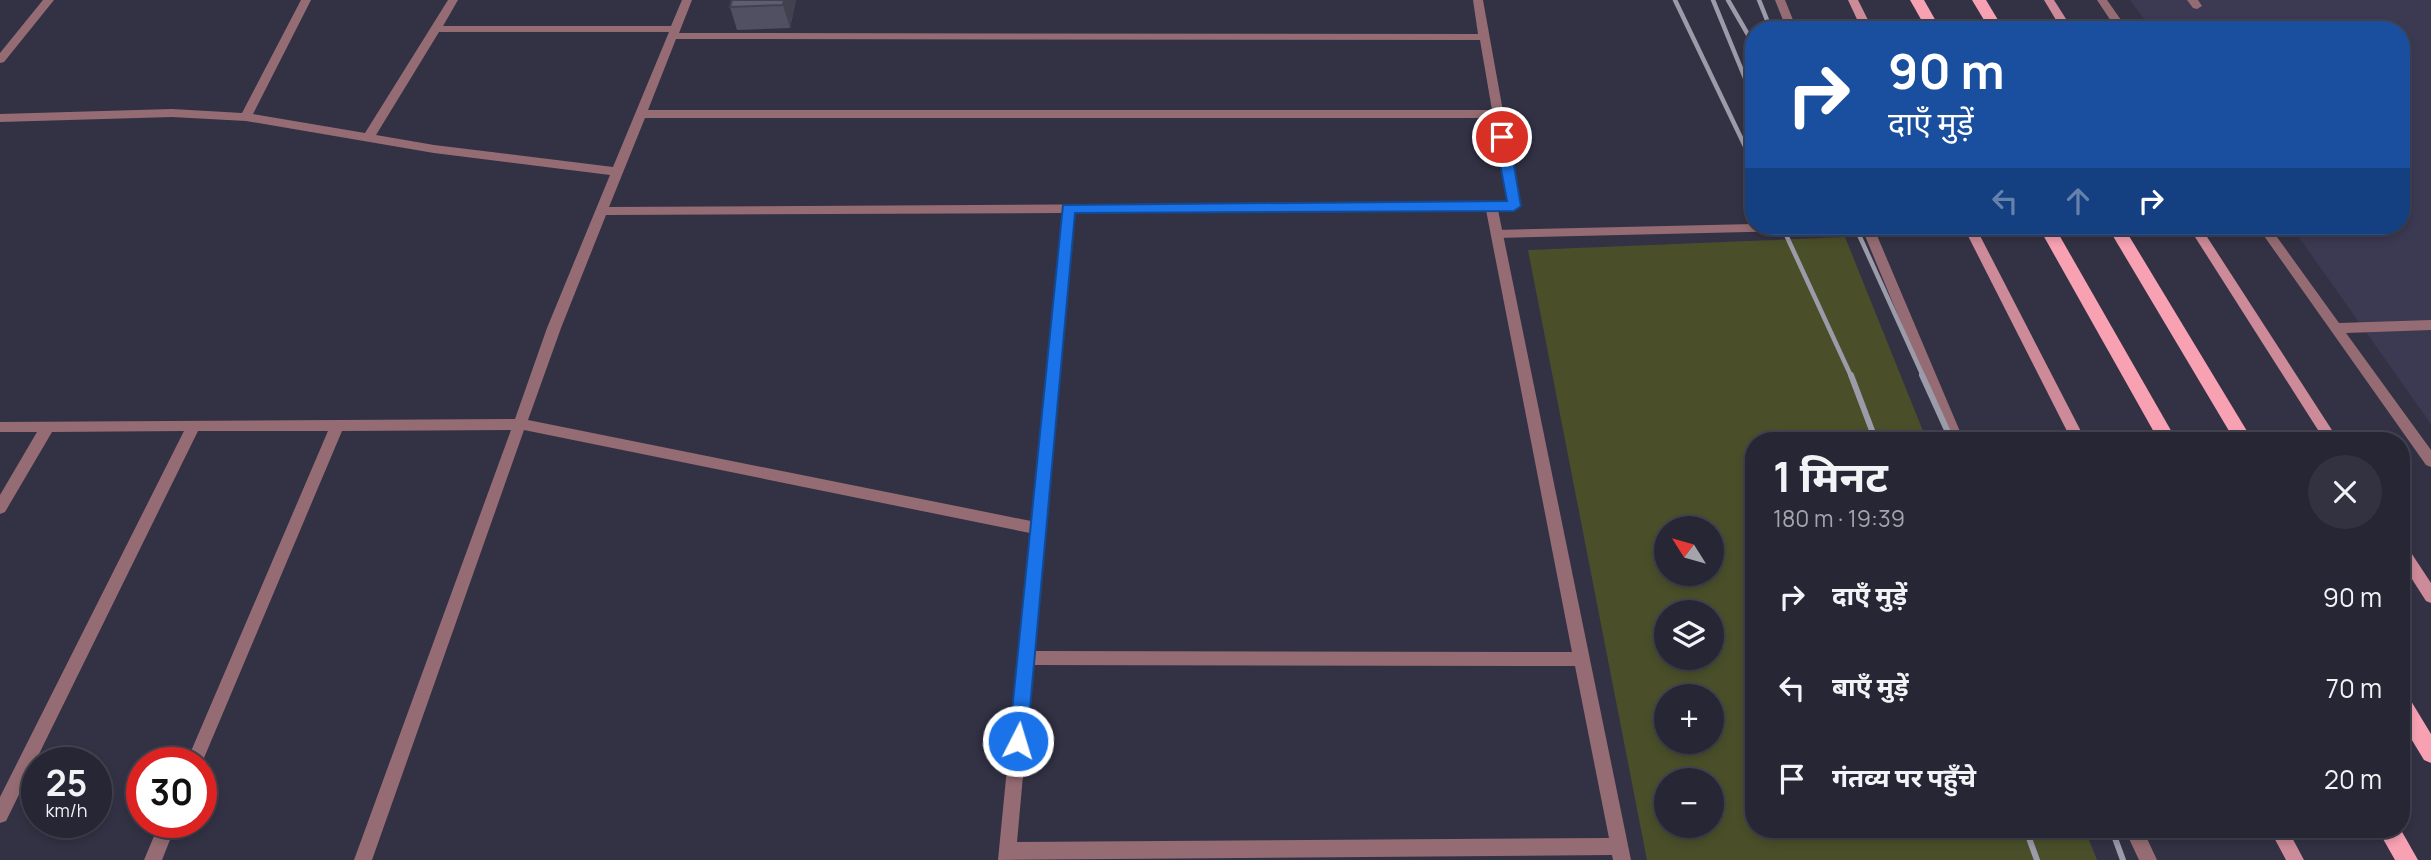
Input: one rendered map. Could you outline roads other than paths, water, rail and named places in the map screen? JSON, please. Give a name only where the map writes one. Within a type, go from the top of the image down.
[{"type":"main road","points":[[1917,0],[1929,21]]},
{"type":"main road","points":[[1979,0],[1992,21]]},
{"type":"main road","points":[[2051,235],[2163,432]]},
{"type":"main road","points":[[2120,235],[2239,432]]},
{"type":"main road","points":[[2410,718],[2431,753]]},
{"type":"main road","points":[[2394,838],[2407,860]]},
{"type":"street","points":[[0,60],[49,0]]},
{"type":"street","points":[[246,117],[306,0]]},
{"type":"street","points":[[368,138],[453,0]]},
{"type":"street","points":[[363,860],[520,424],[601,211],[687,0]]},
{"type":"street","points":[[601,211],[1514,206],[1478,0]]},
{"type":"street","points":[[1780,0],[1788,21]]},
{"type":"street","points":[[1853,0],[1864,21]]},
{"type":"street","points":[[2049,0],[2062,21]]},
{"type":"street","points":[[2102,0],[2117,21]]},
{"type":"street","points":[[435,29],[674,33],[1484,37]]},
{"type":"street","points":[[0,118],[172,113],[246,117],[368,138],[618,172]]},
{"type":"street","points":[[642,114],[1498,114]]},
{"type":"street","points":[[1068,209],[1007,855],[1620,853],[1491,206]]},
{"type":"street","points":[[1497,234],[1745,228]]},
{"type":"street","points":[[1871,235],[1953,432]]},
{"type":"street","points":[[1974,235],[2075,432]]},
{"type":"street","points":[[2199,235],[2326,432]]},
{"type":"street","points":[[2269,235],[2431,461]]},
{"type":"street","points":[[2336,328],[2431,325]]},
{"type":"street","points":[[0,427],[520,424],[1038,528]]},
{"type":"street","points":[[0,508],[48,426]]},
{"type":"street","points":[[0,815],[194,426]]},
{"type":"street","points":[[201,747],[337,426]]},
{"type":"street","points":[[2410,563],[2431,596]]},
{"type":"street","points":[[1026,658],[1582,659]]},
{"type":"street","points":[[153,860],[162,838]]},
{"type":"street","points":[[2137,838],[2147,860]]},
{"type":"street","points":[[2283,838],[2295,860]]},
{"type":"railway","points":[[1675,0],[1745,146]]},
{"type":"railway","points":[[1713,0],[1745,78]]},
{"type":"railway","points":[[1728,0],[1745,29]]},
{"type":"railway","points":[[1759,0],[1767,21]]},
{"type":"railway","points":[[1786,235],[1851,376]]},
{"type":"railway","points":[[1859,235],[1923,376]]},
{"type":"railway","points":[[1851,375],[1873,432]]},
{"type":"railway","points":[[1922,375],[1948,432]]},
{"type":"railway","points":[[2029,838],[2037,860]]},
{"type":"railway","points":[[2115,838],[2123,860]]}]
